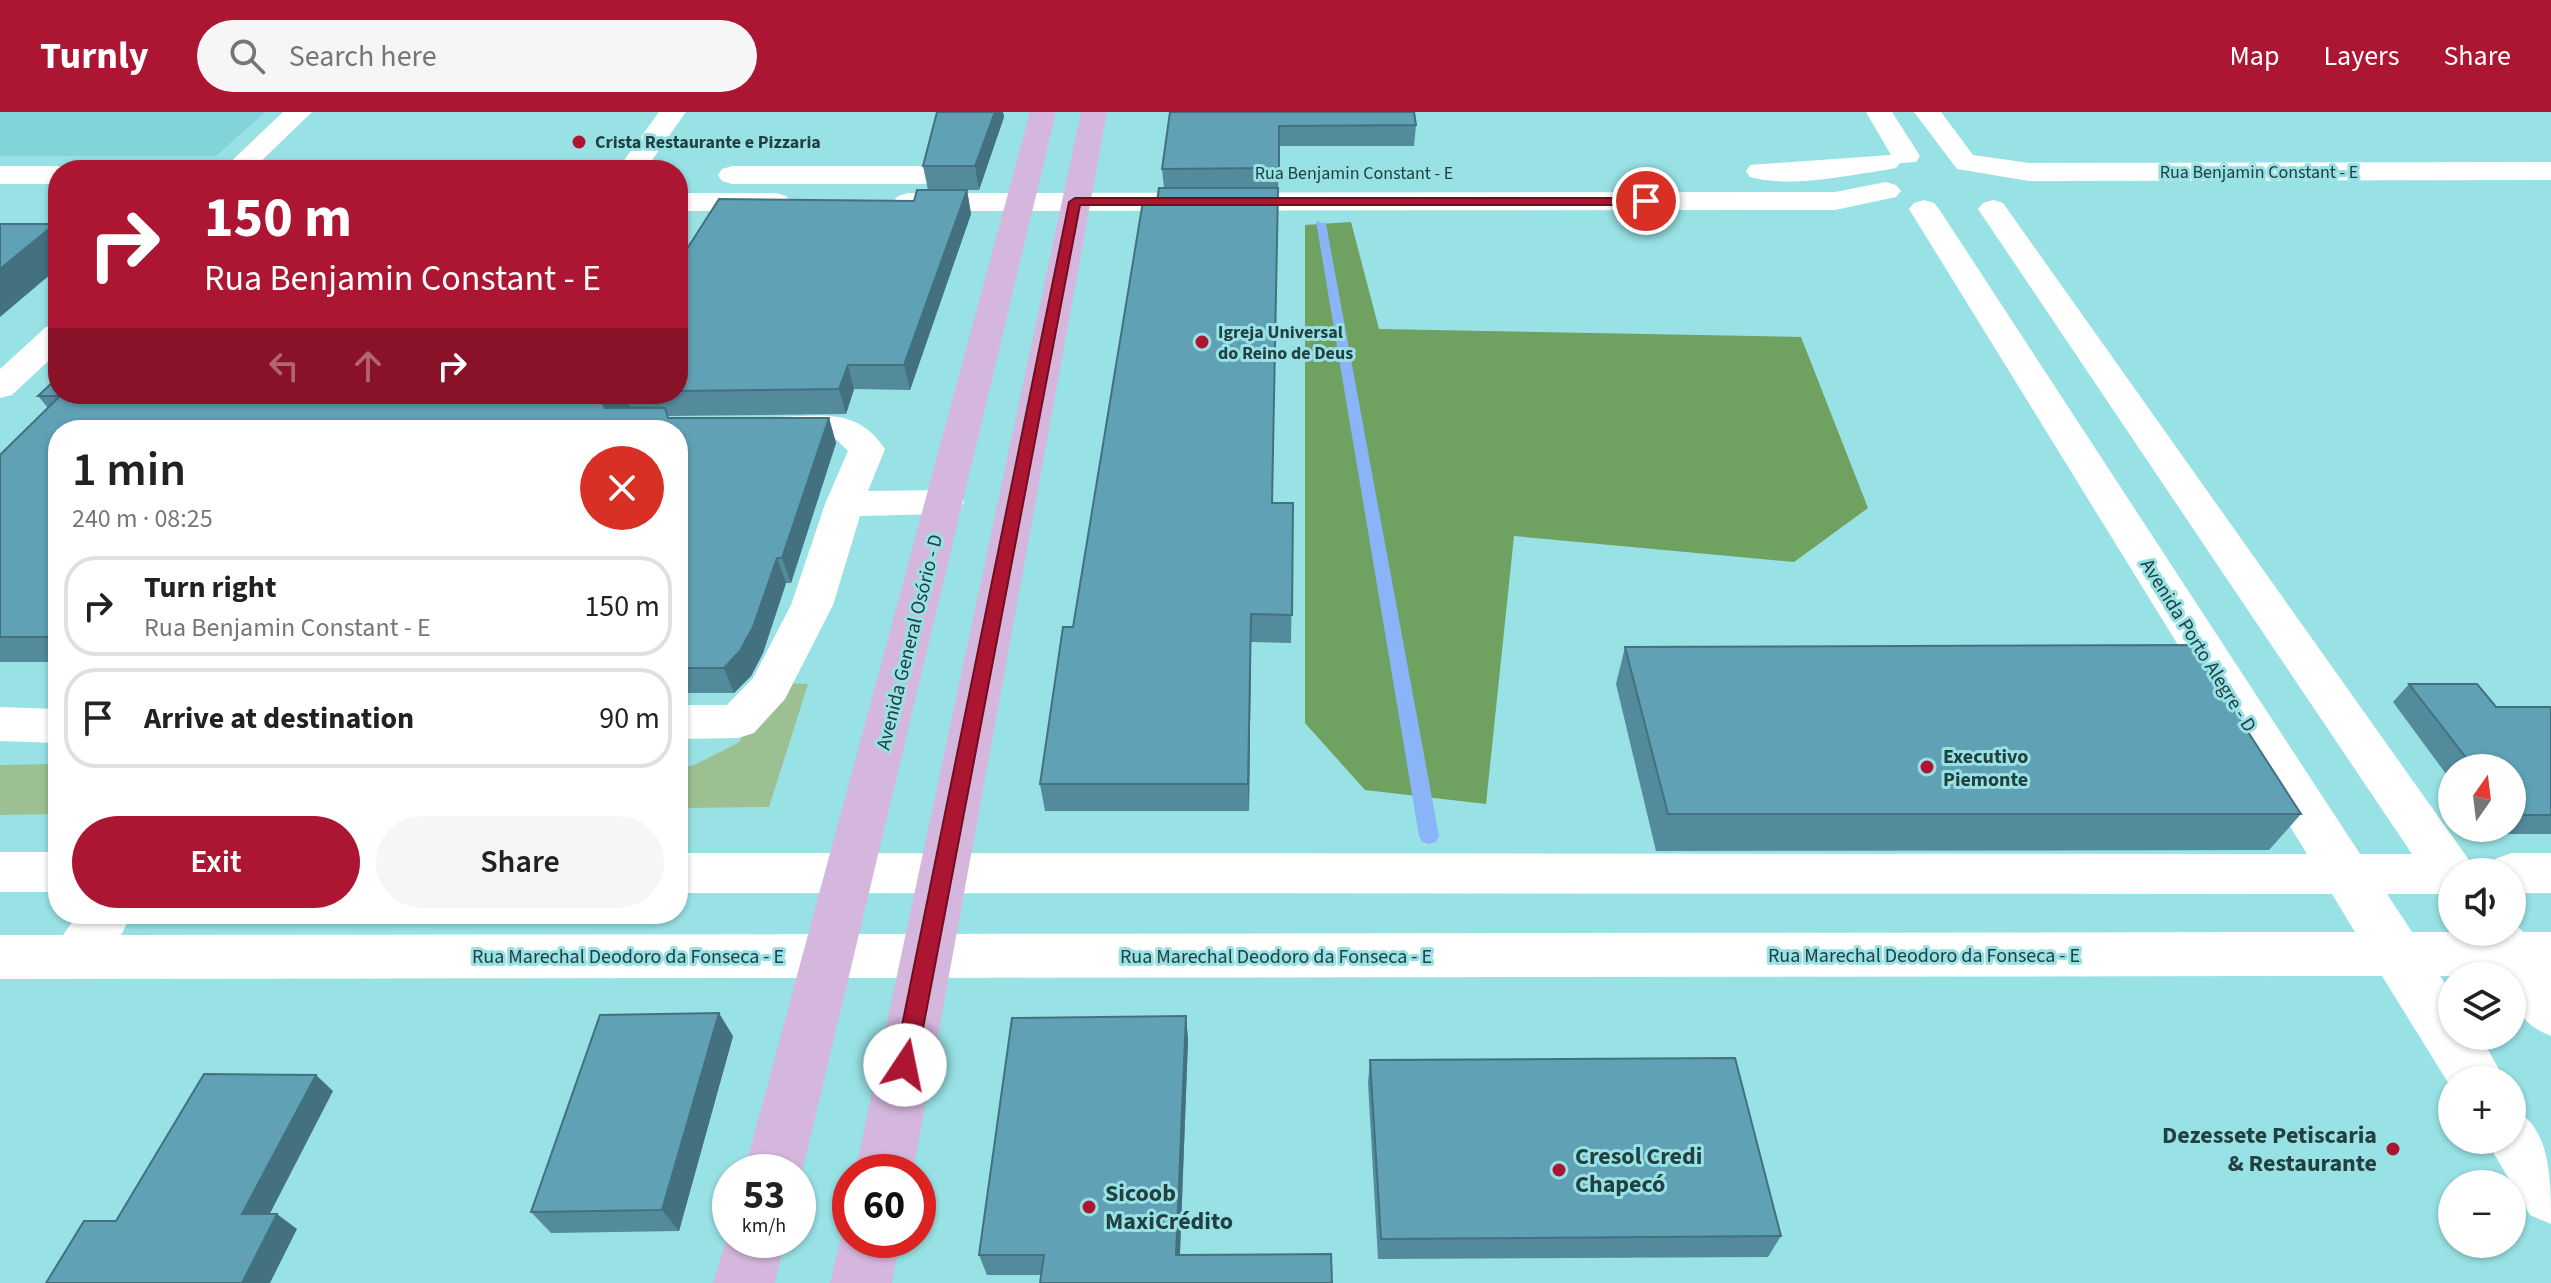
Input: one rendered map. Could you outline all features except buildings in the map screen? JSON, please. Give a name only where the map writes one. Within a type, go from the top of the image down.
[{"type":"main road","name":"Avenida General Osório - D","points":[[778,1154],[945,502],[1004,181],[1043,112]]},
{"type":"main road","points":[[888,1154],[1088,183],[1094,112]]},
{"type":"main road","points":[[744,1283],[750,1258]]},
{"type":"main road","points":[[861,1283],[866,1258]]},
{"type":"street","points":[[247,160],[299,112]]},
{"type":"street","points":[[638,160],[673,112]]},
{"type":"street","points":[[1879,112],[1893,170],[1924,209]]},
{"type":"street","points":[[1927,112],[1965,162],[2000,182],[1982,208],[2441,858]]},
{"type":"street","name":"Rua Benjamin Constant - E","points":[[688,176],[1835,201],[1893,170],[1965,162],[2029,172],[2551,171]]},
{"type":"street","points":[[1725,171],[1893,170]]},
{"type":"street","points":[[0,175],[48,175]]},
{"type":"street","name":"Rua Benjamin Constant - E","points":[[688,201],[1004,181]]},
{"type":"street","name":"Rua Benjamin Constant - E","points":[[1924,209],[2300,199]]},
{"type":"street","points":[[0,203],[48,203]]},
{"type":"street","name":"Avenida Porto Alegre - D","points":[[1924,209],[2468,1066]]},
{"type":"street","points":[[0,388],[48,343]]},
{"type":"street","points":[[688,722],[738,721],[770,688],[812,605],[844,504],[867,449],[845,428],[733,428]]},
{"type":"street","points":[[844,504],[945,502]]},
{"type":"street","points":[[0,724],[48,726]]},
{"type":"street","points":[[0,872],[48,872]]},
{"type":"street","points":[[688,873],[2438,874]]},
{"type":"street","points":[[2526,873],[2551,873]]},
{"type":"street","points":[[76,957],[100,924]]},
{"type":"street","points":[[2518,947],[2551,1012]]},
{"type":"street","name":"Rua Marechal Deodoro da Fonseca - E","points":[[0,957],[2397,955],[2518,947]]},
{"type":"street","points":[[2524,1154],[2551,1195]]},
{"type":"shaded area","points":[[0,112],[265,112],[216,156],[0,156]]},
{"type":"green space","points":[[1351,222],[1379,329],[1801,337],[1868,508],[1794,562],[1514,536],[1486,804],[1365,790],[1305,723],[1305,225]]},
{"type":"green space","points":[[782,683],[808,684],[769,807],[688,808],[688,766],[738,743]]},
{"type":"green space","points":[[48,764],[48,814],[0,815],[0,765]]},
{"type":"waterway","points":[[1320,224],[1429,836]]},
{"type":"place","name":"Crista Restaurante e Pizzaria","points":[[579,142]]},
{"type":"place","name":"Igreja Universal do Reino de Deus","points":[[1202,342]]},
{"type":"place","name":"Executivo Piemonte","points":[[1927,767]]},
{"type":"place","name":"Dezessete Petiscaria & Restaurante","points":[[2393,1149]]},
{"type":"place","name":"Cresol Credi Chapecó","points":[[1559,1170]]},
{"type":"place","name":"Sicoob MaxiCrédito","points":[[1089,1207]]},
{"type":"route","points":[[905,1065],[1075,202],[1646,201]]}]
